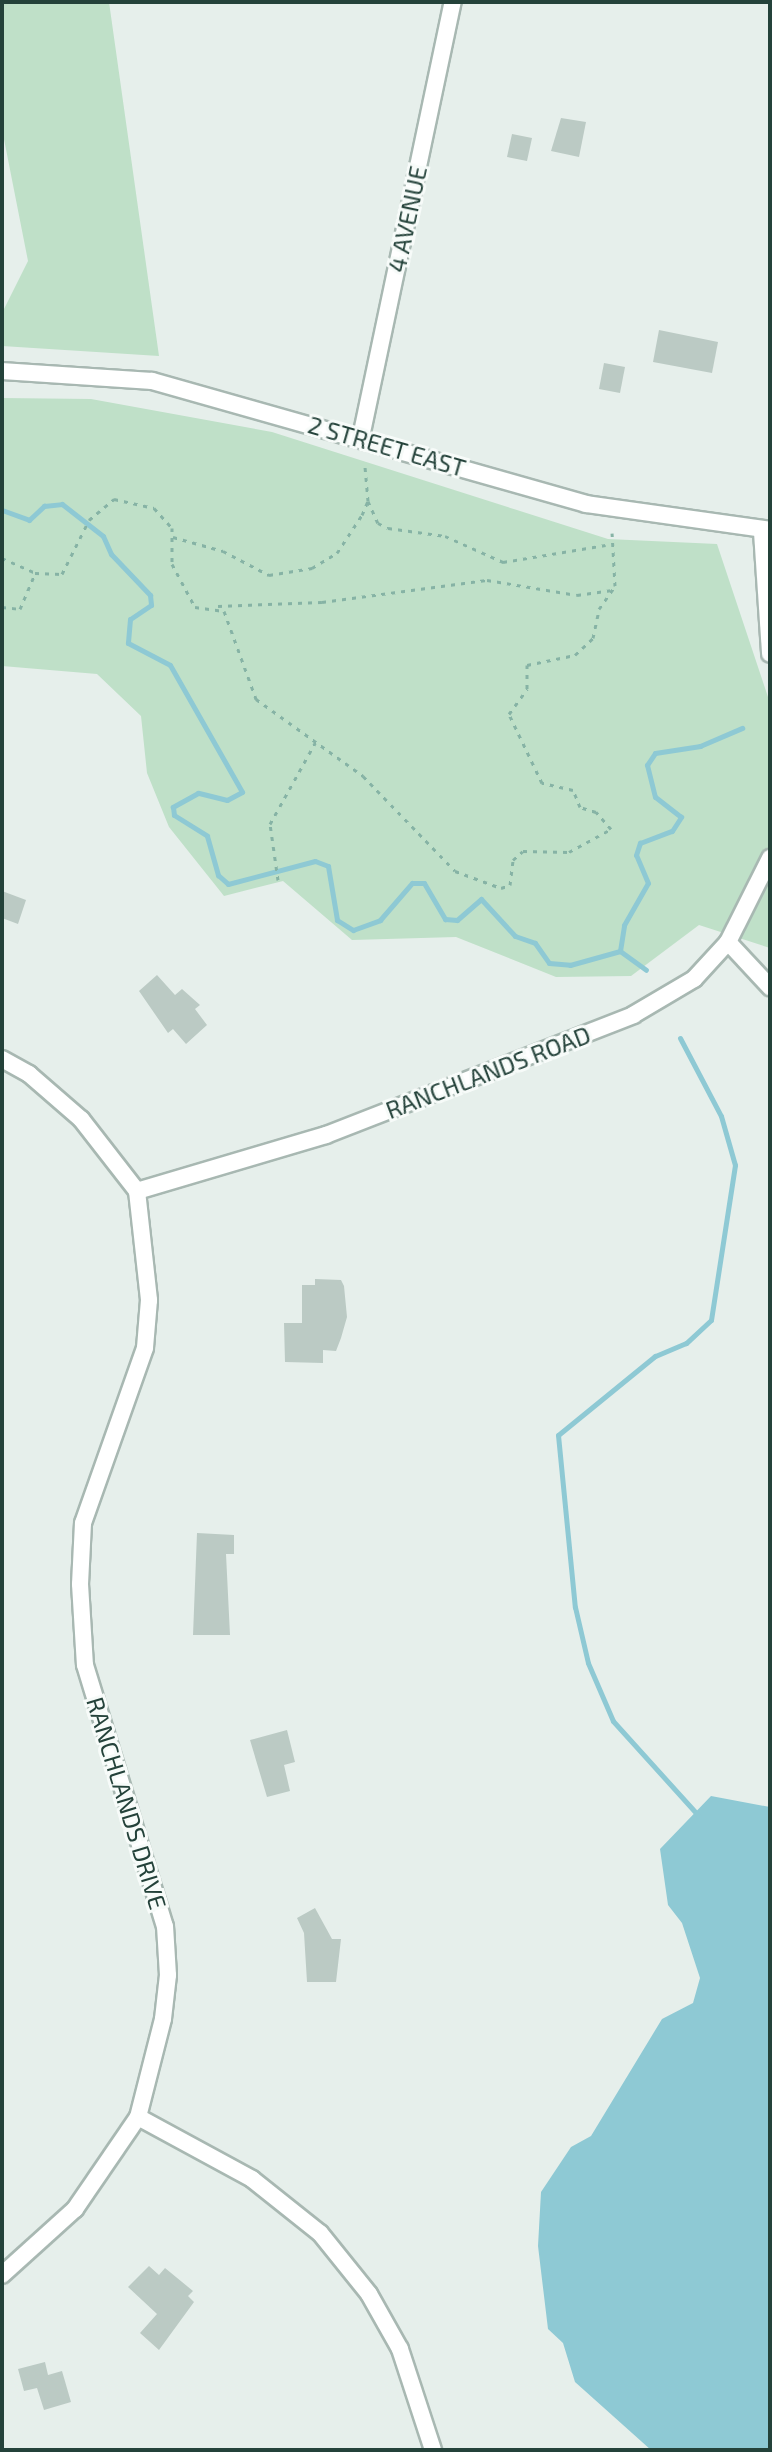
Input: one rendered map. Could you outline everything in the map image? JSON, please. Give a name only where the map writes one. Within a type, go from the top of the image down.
[{"type":"street","name":"4 AVENUE","points":[[361,437],[453,2]]},
{"type":"street","name":"2 STREET EAST","points":[[2,371],[152,381],[361,437],[586,504],[766,531]]},
{"type":"street","points":[[766,531],[770,654]]},
{"type":"street","name":"RANCHLANDS ROAD","points":[[137,1191],[326,1135],[633,1015],[694,979],[728,942],[770,858]]},
{"type":"street","points":[[728,942],[770,987]]},
{"type":"street","points":[[2,1059],[29,1074],[81,1119],[137,1191]]},
{"type":"street","name":"RANCHLANDS DRIVE","points":[[2,2275],[75,2209],[138,2117],[163,2019],[165,1926],[85,1665],[80,1584],[83,1523],[145,1348],[149,1300],[137,1191]]},
{"type":"street","points":[[138,2117],[252,2179],[320,2233],[369,2294],[400,2349],[433,2450]]},
{"type":"path","points":[[365,463],[368,501],[378,523],[388,528],[445,536],[503,562],[608,545]]},
{"type":"path","points":[[2,558],[35,573],[62,574],[79,536],[98,511],[114,499],[139,500],[166,520],[173,537],[172,564],[195,607],[322,602],[487,580],[577,595],[611,590]]},
{"type":"path","points":[[173,537],[223,551],[277,577],[312,568],[337,553],[368,501]]},
{"type":"path","points":[[218,606],[230,623],[250,691],[287,727],[315,743],[390,800],[455,871],[481,883],[510,885],[513,860],[523,851],[569,852],[599,840],[611,829],[608,822],[580,807],[573,790],[542,783],[509,714],[527,689],[527,665],[584,650],[616,579],[608,545],[612,533]]},
{"type":"path","points":[[2,607],[20,609],[35,573]]},
{"type":"path","points":[[278,880],[270,824],[315,743]]},
{"type":"green space","points":[[2,2],[109,2],[159,356],[2,346],[2,313],[28,261],[2,129]]},
{"type":"green space","points":[[2,398],[91,399],[272,432],[608,539],[717,544],[770,703],[770,948],[699,925],[631,976],[556,977],[456,937],[352,940],[283,881],[224,896],[169,827],[147,773],[141,716],[97,674],[2,666]]},
{"type":"water","points":[[711,1796],[770,1807],[770,2450],[651,2450],[575,2382],[563,2343],[548,2329],[538,2246],[541,2192],[571,2147],[591,2136],[662,2019],[693,2003],[700,1978],[682,1923],[668,1905],[660,1849]]},
{"type":"building","points":[[561,118],[586,122],[579,157],[551,151]]},
{"type":"building","points":[[512,134],[532,138],[527,161],[507,157]]},
{"type":"building","points":[[659,330],[718,342],[712,373],[653,362]]},
{"type":"building","points":[[604,363],[625,367],[620,393],[599,389]]},
{"type":"building","points":[[2,891],[26,900],[18,924],[2,918]]},
{"type":"building","points":[[157,975],[175,995],[182,989],[200,1005],[195,1009],[207,1025],[186,1044],[173,1029],[168,1033],[139,991]]},
{"type":"building","points":[[315,1279],[341,1280],[344,1286],[347,1317],[341,1338],[336,1351],[323,1350],[323,1363],[285,1362],[284,1323],[302,1323],[302,1285],[315,1285]]},
{"type":"building","points":[[197,1533],[234,1535],[234,1554],[226,1554],[230,1635],[193,1635]]},
{"type":"building","points":[[287,1730],[295,1762],[284,1765],[290,1791],[267,1797],[250,1740]]},
{"type":"building","points":[[315,1908],[332,1939],[341,1939],[336,1982],[307,1982],[304,1933],[297,1918]]},
{"type":"building","points":[[149,2266],[159,2275],[165,2268],[193,2291],[188,2296],[194,2302],[159,2350],[140,2333],[157,2314],[128,2287]]},
{"type":"building","points":[[45,2362],[48,2375],[62,2371],[71,2402],[44,2410],[37,2388],[24,2391],[18,2369]]},
{"type":"waterway","points":[[2,510],[29,520],[44,506],[62,504],[103,536],[111,554],[150,595],[151,605],[130,619],[128,643],[170,665],[242,792],[227,800],[198,793],[173,807],[174,815],[207,836],[218,875],[228,884],[315,861],[328,866],[337,920],[353,930],[380,920],[412,883],[424,883],[445,919],[457,920],[481,899],[515,936],[535,943],[549,963],[570,965],[620,951]]},
{"type":"waterway","points":[[620,951],[624,925],[648,883],[636,855],[640,843],[672,831],[681,817],[655,797],[647,765],[655,753],[700,746],[742,728]]},
{"type":"waterway","points":[[620,951],[646,970]]},
{"type":"waterway","points":[[680,1038],[721,1116],[735,1165],[711,1320],[686,1343],[655,1356],[558,1435],[575,1607],[588,1663],[613,1721],[698,1815]]}]
